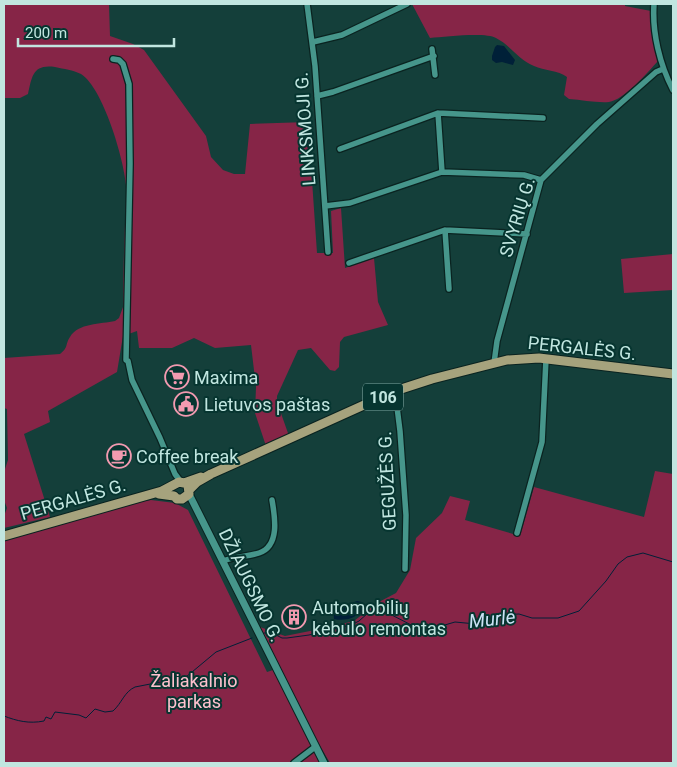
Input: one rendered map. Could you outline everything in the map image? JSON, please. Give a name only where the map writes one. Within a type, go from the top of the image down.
[{"type":"main road","name":"PERGALĖS G.","points":[[4,536],[151,494],[181,489],[395,392],[432,379],[494,363],[516,358],[546,359],[673,374]]},
{"type":"street","name":"LINKSMOJI G.","points":[[306,4],[313,42],[328,252]]},
{"type":"street","points":[[313,42],[342,35],[407,4]]},
{"type":"street","points":[[654,4],[655,26],[663,69],[673,90]]},
{"type":"street","points":[[432,49],[435,75]]},
{"type":"street","points":[[317,96],[434,56]]},
{"type":"street","points":[[113,59],[124,64],[129,84],[130,164],[126,360],[128,361],[132,380],[160,438],[181,489]]},
{"type":"street","name":"SVYRIŲ G.","points":[[494,363],[497,341],[541,180],[597,124],[656,72],[663,69]]},
{"type":"street","points":[[438,113],[442,172]]},
{"type":"street","points":[[340,148],[438,113],[542,118]]},
{"type":"street","points":[[325,206],[350,203],[442,172],[524,175],[541,180]]},
{"type":"street","points":[[446,230],[449,289]]},
{"type":"street","points":[[349,263],[446,230],[526,238]]},
{"type":"street","points":[[517,533],[542,442],[546,359]]},
{"type":"street","name":"GEGUŽĖS G.","points":[[395,392],[400,431],[406,515],[405,568]]},
{"type":"street","name":"DŽIAUGSMO G.","points":[[181,489],[205,527],[324,763]]},
{"type":"street","points":[[223,562],[233,558],[260,553],[271,544],[275,524],[272,500]]},
{"type":"street","points":[[294,763],[315,747]]},
{"type":"green space","points":[[4,4],[109,4],[110,36],[144,50],[206,136],[211,157],[223,170],[234,174],[245,174],[250,124],[308,122],[317,253],[333,253],[331,211],[341,208],[345,268],[374,258],[378,302],[388,325],[344,337],[340,342],[339,367],[335,371],[330,370],[311,348],[298,350],[277,396],[277,402],[289,436],[266,446],[255,413],[256,387],[251,345],[215,348],[194,338],[172,348],[139,348],[137,331],[123,336],[117,372],[48,411],[50,422],[24,434],[50,517],[4,528],[4,516],[7,508],[4,500],[4,472],[8,460],[7,409],[4,408],[4,358],[60,354],[65,349],[70,337],[78,329],[115,321],[119,318],[123,307],[126,185],[117,142],[111,125],[97,94],[81,74],[55,67],[42,67],[32,77],[28,94],[20,98],[4,98]]},
{"type":"green space","points":[[412,4],[625,4],[625,6],[651,11],[658,61],[635,85],[615,100],[600,102],[569,99],[564,95],[567,77],[538,68],[496,38],[474,35],[430,38]]},
{"type":"green space","points":[[673,254],[673,290],[624,293],[621,259]]},
{"type":"green space","points":[[655,471],[673,474],[673,763],[330,763],[260,627],[285,636],[354,621],[377,603],[396,593],[410,570],[416,538],[442,513],[450,496],[470,501],[465,520],[520,536],[534,487],[644,517]]},
{"type":"green space","name":"Žaliakalnio parkas","points":[[151,500],[175,503],[188,510],[267,672],[273,670],[320,763],[4,763],[4,539]]},
{"type":"water","points":[[497,45],[504,46],[515,60],[513,65],[502,62],[496,63],[492,60]]},
{"type":"water","points":[[357,601],[362,602],[364,605],[360,613],[348,619],[334,619],[333,609]]},
{"type":"waterway","name":"Murlė","points":[[264,633],[272,633],[282,638],[309,635],[351,625],[368,613],[375,611],[384,611],[419,629],[431,629],[455,622],[476,624],[498,615],[519,614],[532,618],[558,618],[579,611],[606,581],[618,564],[627,557],[643,553],[673,562]]},
{"type":"waterway","name":"Murlė","points":[[4,716],[18,721],[33,722],[44,721],[46,717],[51,719],[55,712],[79,715],[86,718],[95,709],[105,712],[113,711],[128,692],[135,687],[186,677],[216,652],[252,638]]},
{"type":"place","name":"Maxima","points":[[177,377]]},
{"type":"place","name":"Lietuvos paštas","points":[[186,404]]},
{"type":"place","name":"Coffee break","points":[[119,456]]},
{"type":"place","name":"Automobilių kėbulo remontas","points":[[294,617]]}]
